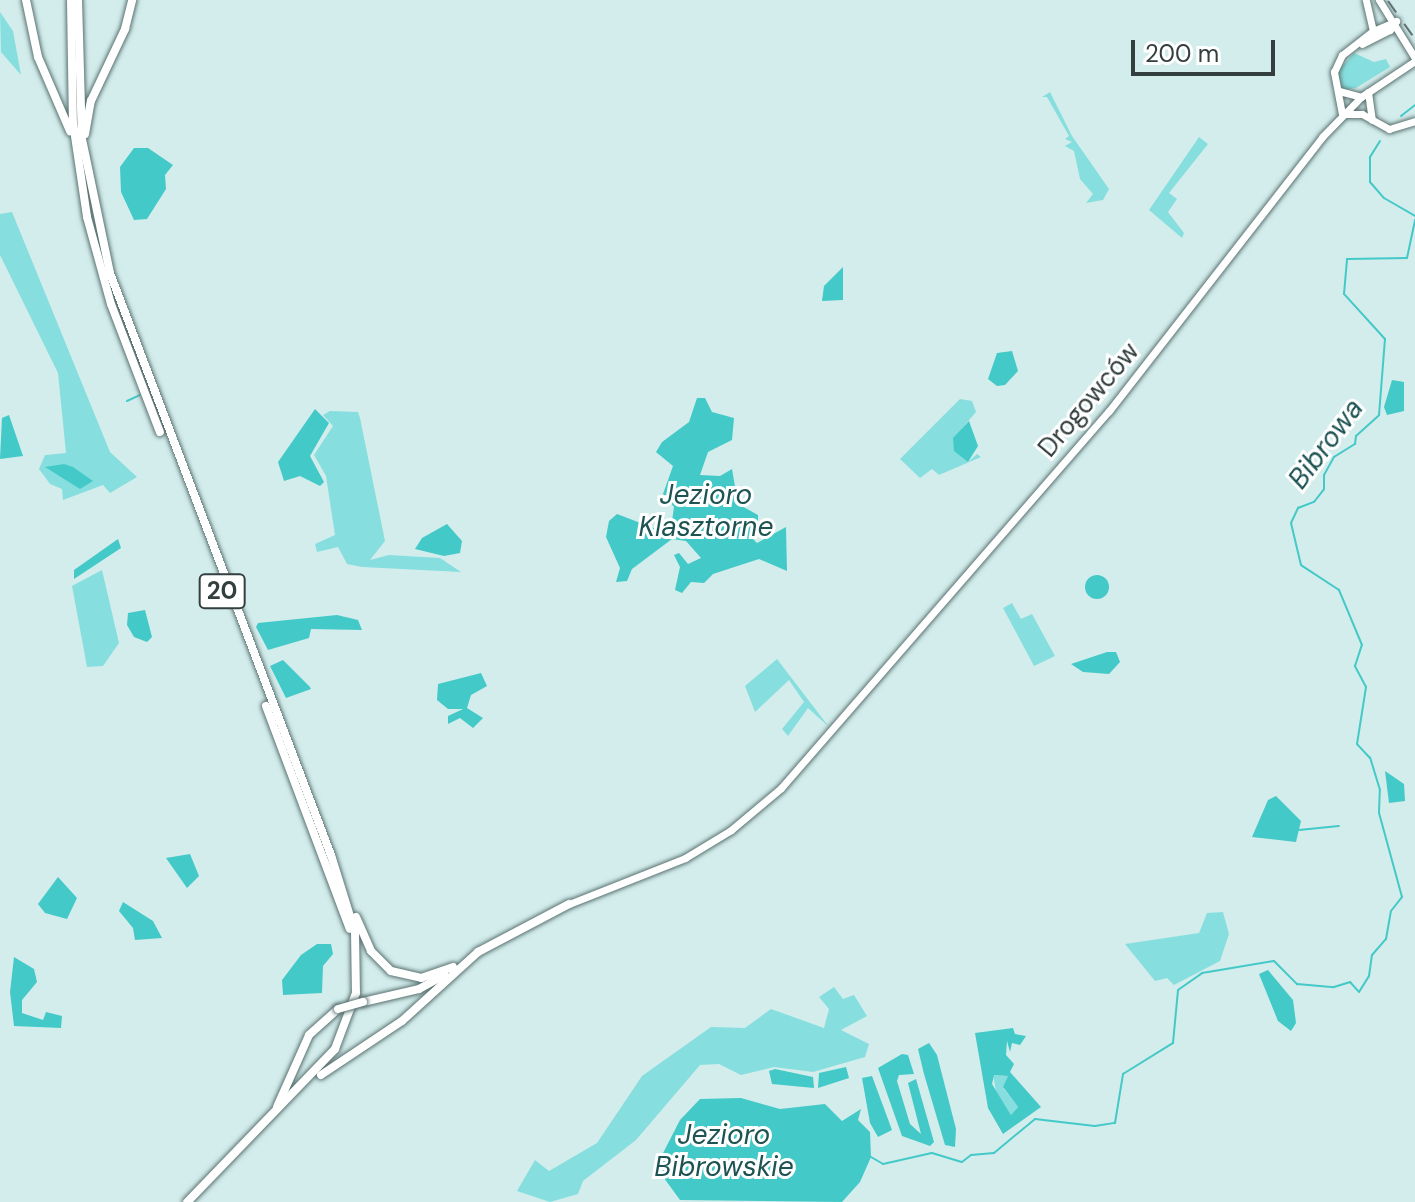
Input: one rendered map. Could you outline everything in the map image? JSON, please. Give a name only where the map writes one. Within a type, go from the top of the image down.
[{"type":"main road","points":[[26,0],[38,57],[64,111],[81,159]]},
{"type":"main road","name":"20","points":[[71,0],[70,80],[97,258],[118,325],[356,949]]},
{"type":"main road","name":"20","points":[[78,0],[81,159],[105,257],[125,323],[342,887],[356,949],[351,1013],[335,1049],[313,1077],[187,1202]]},
{"type":"main road","points":[[81,159],[91,101],[125,29],[132,0]]},
{"type":"main road","points":[[1366,0],[1373,31]]},
{"type":"main road","points":[[1379,0],[1396,21],[1415,59]]},
{"type":"main road","points":[[1396,21],[1373,31],[1335,66],[1342,114],[1362,114],[1373,122],[1395,129],[1415,121]]},
{"type":"main road","points":[[1353,48],[1390,30],[1396,21]]},
{"type":"main road","name":"Drogowców","points":[[569,904],[685,858],[731,830],[781,788],[1109,411],[1342,114],[1364,94],[1415,59]]},
{"type":"main road","points":[[1339,91],[1364,94],[1373,122]]},
{"type":"main road","points":[[342,887],[371,951],[385,967],[421,978],[453,967]]},
{"type":"main road","points":[[276,1111],[312,1029],[338,1009],[427,985],[507,929],[569,904]]},
{"type":"main road","points":[[313,1077],[402,1021],[493,942],[569,904]]},
{"type":"shaded area","points":[[0,12],[13,31],[21,75],[1,52]]},
{"type":"shaded area","points":[[1354,53],[1374,62],[1386,59],[1390,67],[1356,88],[1343,90],[1337,72]]},
{"type":"shaded area","points":[[1050,92],[1072,136],[1109,189],[1103,200],[1086,203],[1093,194],[1080,179],[1074,151],[1065,146],[1072,142],[1065,139],[1069,136],[1047,97],[1042,97]]},
{"type":"shaded area","points":[[1199,137],[1208,144],[1169,193],[1177,199],[1168,212],[1184,233],[1182,238],[1149,210]]},
{"type":"shaded area","points":[[12,212],[110,452],[137,477],[110,493],[103,485],[63,500],[62,489],[50,484],[39,469],[45,455],[66,453],[58,373],[0,255],[0,214]]},
{"type":"shaded area","points":[[960,399],[972,401],[976,412],[953,439],[968,462],[977,454],[981,457],[939,475],[932,469],[920,478],[900,459]]},
{"type":"shaded area","points":[[330,411],[358,412],[360,418],[385,541],[370,560],[389,555],[440,558],[461,572],[362,567],[347,564],[338,547],[317,552],[315,544],[335,535],[326,476],[314,455],[333,426],[323,415]]},
{"type":"shaded area","points":[[102,570],[119,643],[103,666],[87,667],[72,586]]},
{"type":"shaded area","points":[[1012,603],[1021,619],[1032,614],[1055,656],[1034,666],[1003,608]]},
{"type":"shaded area","points":[[777,659],[829,727],[808,708],[788,736],[782,729],[804,702],[789,680],[755,712],[745,686]]},
{"type":"shaded area","points":[[1223,912],[1229,934],[1220,961],[1174,985],[1167,978],[1155,981],[1125,944],[1199,933],[1207,913]]},
{"type":"shaded area","points":[[834,987],[843,999],[854,995],[867,1016],[841,1030],[869,1044],[865,1057],[813,1072],[774,1067],[741,1075],[719,1064],[700,1065],[636,1140],[583,1181],[578,1194],[550,1202],[517,1191],[535,1160],[549,1171],[597,1143],[642,1076],[711,1027],[745,1028],[771,1009],[824,1028],[829,1009],[819,997]]},
{"type":"shaded area","points":[[993,1075],[1008,1076],[1003,1088],[1018,1107],[1011,1115],[996,1091]]},
{"type":"water","points":[[134,148],[148,148],[173,165],[165,175],[166,189],[147,219],[134,220],[121,192],[120,167]]},
{"type":"water","points":[[843,267],[843,300],[822,301],[824,286]]},
{"type":"water","points":[[1012,351],[1018,371],[1005,385],[997,386],[988,379],[997,353]]},
{"type":"water","points":[[1392,380],[1404,382],[1404,411],[1387,415],[1384,407]]},
{"type":"water","name":"Jezioro Klasztorne","points":[[697,398],[705,398],[712,412],[734,418],[732,440],[708,452],[700,475],[720,476],[732,469],[738,504],[758,515],[758,527],[749,535],[757,543],[786,527],[787,571],[759,559],[713,574],[704,583],[691,582],[682,593],[675,590],[680,567],[674,555],[679,553],[688,564],[701,558],[686,541],[672,539],[632,569],[627,581],[616,582],[620,568],[606,537],[609,521],[617,514],[659,530],[672,521],[674,507],[663,494],[673,466],[656,452],[662,442],[689,422]]},
{"type":"water","points":[[315,409],[329,423],[310,456],[324,482],[320,486],[300,476],[284,481],[278,462]]},
{"type":"water","points":[[9,415],[23,456],[0,459],[2,418]]},
{"type":"water","points":[[969,421],[978,446],[968,462],[954,451],[953,438]]},
{"type":"water","points":[[64,464],[93,481],[80,489],[45,467]]},
{"type":"water","points":[[447,524],[462,541],[460,553],[444,556],[415,549],[422,538]]},
{"type":"water","points":[[118,539],[121,548],[74,579],[74,570]]},
{"type":"water","points":[[1097,575],[1108,582],[1109,587],[1102,598],[1097,599],[1086,592],[1085,587],[1092,576]]},
{"type":"water","points":[[145,610],[152,637],[147,642],[134,637],[127,625],[128,613]]},
{"type":"water","points":[[337,615],[358,620],[362,630],[311,629],[309,638],[268,650],[256,627],[258,623]]},
{"type":"water","points":[[1116,652],[1120,662],[1109,674],[1083,672],[1071,664]]},
{"type":"water","points":[[283,660],[311,689],[286,698],[270,666]]},
{"type":"water","points":[[481,673],[487,686],[471,695],[467,708],[483,718],[473,728],[460,718],[448,724],[448,716],[463,709],[448,709],[437,700],[438,684]]},
{"type":"water","points":[[1385,771],[1404,784],[1405,801],[1389,803]]},
{"type":"water","points":[[1276,796],[1301,821],[1296,842],[1252,837],[1268,800]]},
{"type":"water","points":[[190,854],[199,876],[187,888],[166,858]]},
{"type":"water","points":[[58,877],[77,898],[67,919],[45,913],[38,904]]},
{"type":"water","points":[[123,902],[153,921],[162,938],[135,940],[133,928],[119,911]]},
{"type":"water","points":[[317,944],[331,944],[333,954],[323,966],[322,993],[283,995],[282,980],[301,955]]},
{"type":"water","points":[[14,957],[34,969],[37,982],[22,1000],[22,1013],[43,1020],[46,1012],[62,1016],[61,1028],[14,1026],[10,992]]},
{"type":"water","points":[[1268,970],[1293,1000],[1296,1023],[1291,1031],[1278,1021],[1259,974]]},
{"type":"water","points":[[1013,1028],[1015,1034],[1026,1036],[1020,1045],[1012,1043],[1010,1052],[1007,1041],[1006,1055],[1014,1064],[1010,1072],[1041,1107],[1003,1134],[988,1108],[975,1033]],"holes":[[[994,1075],[1008,1076],[1003,1087],[1018,1107],[1011,1115],[992,1084]]]},
{"type":"water","points":[[929,1043],[937,1055],[956,1129],[955,1147],[945,1145],[924,1074],[918,1049]]},
{"type":"water","points":[[902,1054],[908,1055],[914,1074],[899,1075],[897,1081],[910,1124],[921,1134],[908,1083],[916,1079],[934,1142],[930,1146],[902,1136],[878,1068]]},
{"type":"water","points":[[846,1067],[849,1078],[818,1088],[819,1073]]},
{"type":"water","points":[[775,1069],[813,1077],[814,1088],[772,1084],[769,1071]]},
{"type":"water","points":[[872,1076],[892,1130],[878,1137],[870,1123],[862,1078]]},
{"type":"water","name":"Jezioro Bibrowskie","points":[[741,1098],[780,1109],[825,1104],[842,1121],[861,1109],[858,1120],[870,1132],[871,1157],[860,1182],[842,1202],[680,1200],[664,1178],[661,1157],[680,1120],[700,1099]]},
{"type":"waterway","name":"Bibrowa","points":[[1401,116],[1415,105]]},
{"type":"waterway","name":"Bibrowa","points":[[1380,141],[1370,157],[1370,182],[1384,198],[1415,216]]},
{"type":"waterway","name":"Bibrowa","points":[[871,1157],[883,1164],[932,1153],[962,1162],[971,1155],[994,1153],[1035,1119],[1095,1126],[1115,1123],[1123,1074],[1173,1043],[1178,990],[1202,973],[1274,961],[1297,984],[1334,987],[1350,982],[1359,992],[1369,976],[1372,955],[1386,939],[1391,911],[1402,897],[1379,813],[1380,790],[1370,758],[1357,744],[1366,687],[1355,666],[1362,645],[1339,590],[1301,565],[1291,523],[1298,508],[1314,502],[1324,489],[1324,475],[1334,457],[1355,444],[1356,436],[1379,415],[1385,339],[1344,294],[1347,259],[1407,258],[1415,220]]},
{"type":"waterway","points":[[127,401],[140,395]]},
{"type":"waterway","points":[[1299,830],[1339,826]]},
{"type":"railway","points":[[1388,1],[1415,39]]}]
